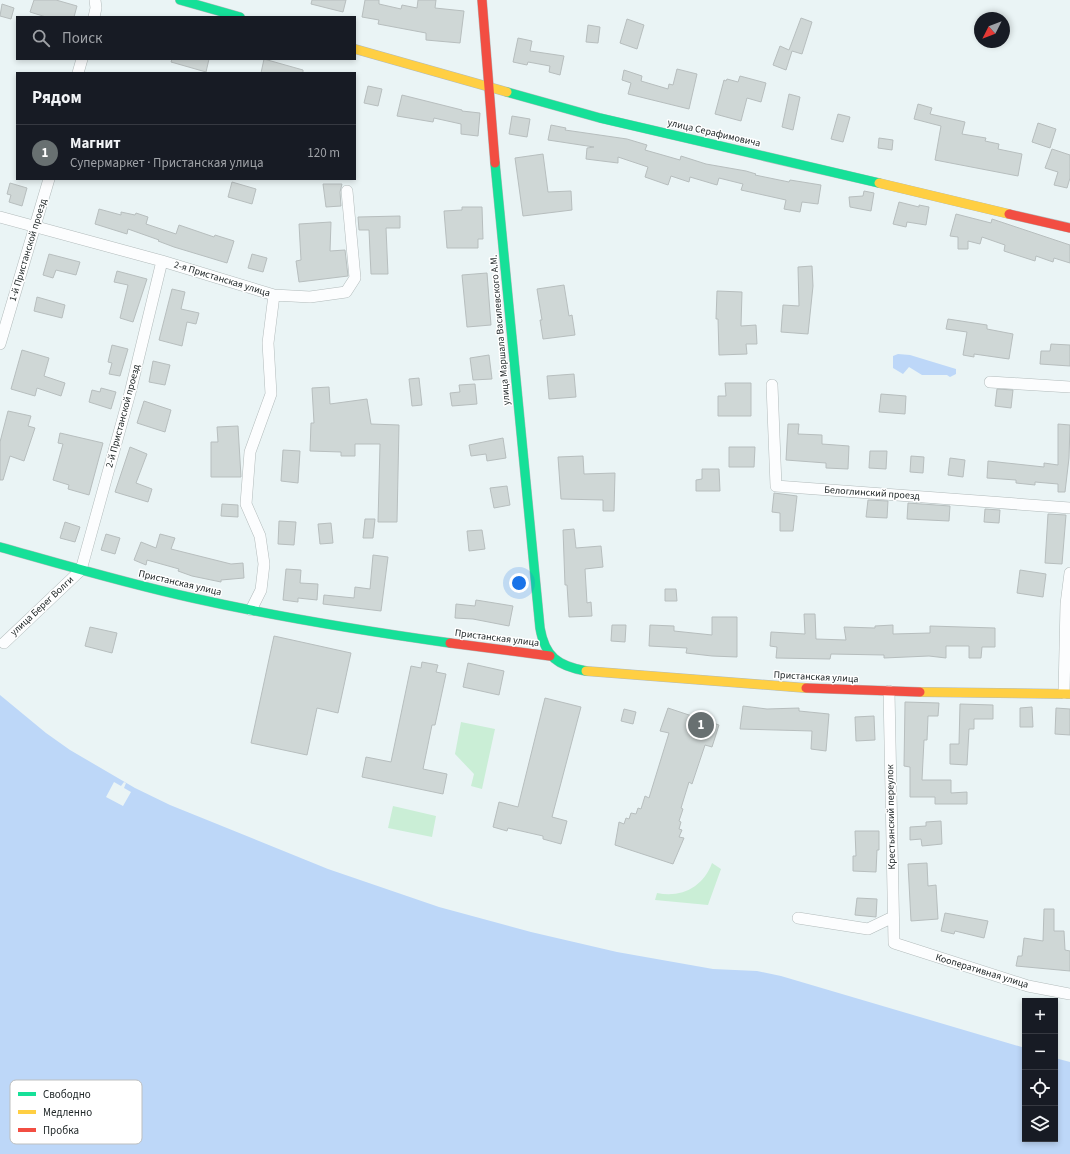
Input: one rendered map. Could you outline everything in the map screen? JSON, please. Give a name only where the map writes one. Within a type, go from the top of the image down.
[{"type":"street","points":[[94,16],[96,8],[95,0]]},
{"type":"street","points":[[180,0],[236,16]]},
{"type":"street","name":"улица Маршала Василевского А.М.","points":[[482,0],[488,86],[539,623],[541,637],[550,656]]},
{"type":"street","name":"улица Серафимовича","points":[[356,49],[600,118],[1070,228]]},
{"type":"street","points":[[78,72],[82,60]]},
{"type":"street","name":"1-й Пристанской проезд","points":[[0,344],[49,180]]},
{"type":"street","name":"2-я Пристанская улица","points":[[0,217],[162,261],[274,295],[310,297],[346,292],[355,278],[347,191]]},
{"type":"street","name":"2-й Пристанской проезд","points":[[80,570],[130,393],[162,261]]},
{"type":"street","points":[[251,610],[261,590],[264,564],[260,536],[246,504],[250,452],[271,394],[268,343],[274,295]]},
{"type":"street","points":[[990,382],[1070,387]]},
{"type":"street","name":"Белоглинский проезд","points":[[772,385],[776,486],[1070,508]]},
{"type":"street","name":"Пристанская улица","points":[[0,547],[80,570],[192,598],[251,610],[448,644],[550,656],[556,662],[570,668],[591,672],[795,687],[889,691],[1067,694]]},
{"type":"street","name":"улица Берег Волги","points":[[4,643],[80,570]]},
{"type":"street","points":[[1067,694],[1066,604],[1070,573]]},
{"type":"street","name":"Крестьянский переулок","points":[[889,691],[894,943]]},
{"type":"street","points":[[798,918],[868,929],[893,918]]},
{"type":"street","name":"Кооперативная улица","points":[[894,943],[1028,986],[1070,994]]},
{"type":"green space","points":[[461,722],[495,729],[482,789],[471,786],[474,774],[455,754]]},
{"type":"green space","points":[[393,806],[436,816],[432,837],[388,828]]},
{"type":"green space","points":[[712,863],[721,869],[708,905],[655,900],[657,893],[675,894],[690,889],[703,879]]},
{"type":"water","points":[[898,354],[910,355],[956,369],[956,374],[950,377],[947,375],[922,375],[909,367],[903,374],[893,368],[893,356]]},
{"type":"water","points":[[0,695],[46,733],[70,750],[135,788],[170,805],[328,869],[439,907],[531,932],[617,952],[713,969],[757,971],[781,976],[1022,1047],[1022,1142],[1058,1142],[1058,1059],[1070,1062],[1070,1154],[0,1154]]},
{"type":"pier","points":[[114,782],[121,786],[124,782],[126,783],[124,788],[131,792],[123,806],[106,797]]},
{"type":"building","points":[[34,0],[56,0],[77,6],[74,16],[43,16],[30,12]]},
{"type":"building","points":[[312,0],[346,0],[343,12],[311,4]]},
{"type":"building","points":[[365,0],[379,0],[379,4],[401,9],[402,5],[417,8],[418,0],[436,0],[435,8],[464,11],[460,43],[426,40],[426,33],[378,24],[379,20],[362,17]]},
{"type":"building","points":[[2,4],[14,8],[11,19],[0,16]]},
{"type":"building","points":[[801,18],[812,22],[802,54],[792,51],[786,70],[773,65],[780,46],[789,50]]},
{"type":"building","points":[[627,19],[644,25],[637,49],[620,43]]},
{"type":"building","points":[[588,25],[600,27],[598,43],[586,42]]},
{"type":"building","points":[[518,38],[532,41],[530,51],[564,56],[560,75],[549,72],[550,66],[528,62],[527,65],[513,62]]},
{"type":"building","points":[[172,60],[209,60],[206,72],[171,62]]},
{"type":"building","points":[[264,60],[303,70],[303,72],[261,72]]},
{"type":"building","points":[[677,69],[697,74],[689,109],[628,94],[631,83],[622,80],[624,70],[642,76],[641,81],[668,89],[669,84],[673,85]]},
{"type":"building","points":[[740,76],[766,83],[761,102],[747,98],[741,121],[715,114],[724,80],[726,81],[727,79],[738,82]]},
{"type":"building","points":[[368,86],[382,89],[378,106],[364,103]]},
{"type":"building","points":[[789,94],[800,97],[793,130],[782,127]]},
{"type":"building","points":[[402,95],[462,111],[480,113],[478,136],[461,134],[461,124],[434,118],[433,122],[397,116]]},
{"type":"building","points":[[918,104],[932,108],[930,114],[965,122],[962,134],[986,138],[985,141],[999,144],[998,149],[1022,154],[1018,176],[935,160],[941,126],[914,119]]},
{"type":"building","points":[[838,114],[850,117],[843,142],[831,139]]},
{"type":"building","points":[[512,116],[530,119],[527,137],[509,134]]},
{"type":"building","points":[[1038,123],[1056,129],[1050,148],[1032,142]]},
{"type":"building","points":[[551,125],[566,128],[565,130],[627,139],[647,145],[645,150],[680,160],[681,156],[706,164],[746,171],[756,174],[755,175],[789,182],[790,180],[821,185],[818,204],[802,202],[800,212],[784,209],[786,200],[741,190],[743,184],[719,178],[717,185],[690,177],[689,182],[671,176],[668,185],[645,177],[648,167],[618,157],[618,163],[586,159],[587,148],[594,147],[548,140]]},
{"type":"building","points":[[879,138],[893,140],[892,150],[878,148]]},
{"type":"building","points":[[1052,149],[1070,155],[1070,178],[1067,188],[1054,185],[1058,172],[1045,168]]},
{"type":"building","points":[[543,154],[548,192],[571,191],[572,210],[523,216],[515,158]]},
{"type":"building","points":[[232,182],[256,189],[252,204],[228,197]]},
{"type":"building","points":[[10,183],[27,188],[22,206],[9,202],[11,195],[7,194]]},
{"type":"building","points":[[323,184],[342,184],[340,192],[341,206],[326,207]]},
{"type":"building","points":[[864,191],[874,193],[871,211],[850,207],[849,197],[863,196]]},
{"type":"building","points":[[899,202],[919,207],[919,205],[929,207],[926,225],[907,222],[906,227],[893,224]]},
{"type":"building","points":[[462,207],[482,207],[483,239],[478,239],[478,248],[447,248],[444,211],[462,210]]},
{"type":"building","points":[[99,209],[121,215],[121,212],[135,215],[136,213],[148,217],[146,224],[176,234],[179,225],[214,237],[215,235],[234,241],[227,263],[174,247],[128,229],[127,234],[95,224]]},
{"type":"building","points":[[956,214],[991,223],[992,219],[1070,245],[1070,263],[1054,258],[1053,262],[1036,256],[1035,261],[1004,251],[1005,245],[982,237],[980,244],[968,241],[968,249],[958,249],[958,237],[950,236]]},
{"type":"building","points":[[400,216],[400,228],[386,228],[388,274],[371,274],[369,230],[359,230],[358,217]]},
{"type":"building","points":[[331,222],[330,251],[345,250],[348,276],[299,282],[296,261],[301,260],[299,224]]},
{"type":"building","points":[[49,254],[80,262],[76,275],[56,270],[53,278],[43,275]]},
{"type":"building","points":[[252,254],[267,258],[263,272],[248,268]]},
{"type":"building","points":[[812,266],[813,286],[808,334],[781,332],[783,305],[799,306],[798,267]]},
{"type":"building","points":[[117,271],[147,279],[133,322],[120,318],[128,285],[114,282]]},
{"type":"building","points":[[487,273],[491,325],[467,327],[462,275]]},
{"type":"building","points":[[564,285],[569,316],[572,315],[575,335],[543,339],[540,320],[542,320],[537,289]]},
{"type":"building","points":[[172,289],[185,292],[181,309],[199,313],[196,324],[187,322],[182,346],[159,340]]},
{"type":"building","points":[[717,291],[742,292],[741,326],[756,325],[757,344],[746,344],[747,354],[719,355],[718,319],[716,319]]},
{"type":"building","points":[[37,297],[65,305],[62,318],[34,311]]},
{"type":"building","points":[[948,319],[987,325],[987,329],[1013,334],[1009,359],[974,354],[974,357],[963,355],[967,332],[946,329]]},
{"type":"building","points":[[1051,344],[1070,345],[1070,366],[1040,364],[1041,351],[1050,351]]},
{"type":"building","points":[[112,345],[128,349],[120,376],[109,374],[112,363],[108,362]]},
{"type":"building","points":[[22,350],[49,358],[44,376],[65,383],[61,396],[37,388],[35,396],[11,389]]},
{"type":"building","points":[[489,355],[492,379],[473,380],[470,358]]},
{"type":"building","points":[[153,361],[170,365],[165,385],[149,382]]},
{"type":"building","points":[[574,374],[576,397],[549,399],[547,376]]},
{"type":"building","points":[[419,378],[422,405],[412,406],[409,379]]},
{"type":"building","points":[[725,383],[751,383],[751,416],[718,416],[718,396],[726,396]]},
{"type":"building","points":[[475,384],[477,404],[452,406],[450,393],[460,392],[459,385]]},
{"type":"building","points":[[329,387],[330,404],[367,399],[371,424],[399,425],[397,522],[378,522],[380,444],[355,444],[355,456],[341,456],[341,452],[310,451],[311,423],[314,423],[312,388]]},
{"type":"building","points":[[101,388],[116,392],[111,409],[89,402],[92,390],[100,392]]},
{"type":"building","points":[[997,389],[1013,390],[1011,408],[995,406]]},
{"type":"building","points":[[881,394],[906,396],[905,414],[879,412]]},
{"type":"building","points":[[144,401],[171,410],[165,432],[137,423]]},
{"type":"building","points":[[8,411],[31,416],[28,426],[35,428],[24,461],[10,456],[3,480],[0,480],[0,442]]},
{"type":"building","points":[[788,424],[799,424],[798,434],[822,435],[822,444],[849,446],[848,469],[826,468],[826,463],[786,460]]},
{"type":"building","points":[[1058,424],[1070,425],[1069,458],[1065,492],[1058,492],[1058,484],[1035,482],[1035,485],[1016,483],[1016,480],[987,478],[988,461],[1044,467],[1044,463],[1058,465]]},
{"type":"building","points":[[238,426],[241,477],[211,477],[211,442],[218,442],[217,427]]},
{"type":"building","points":[[60,433],[103,443],[89,495],[68,489],[69,485],[53,480],[63,444],[58,443]]},
{"type":"building","points":[[503,438],[506,458],[487,461],[486,454],[471,456],[469,445]]},
{"type":"building","points":[[130,447],[147,454],[136,483],[152,489],[148,502],[115,492]]},
{"type":"building","points":[[729,447],[755,447],[754,467],[729,467]]},
{"type":"building","points":[[283,450],[300,451],[298,483],[281,481]]},
{"type":"building","points":[[870,451],[887,451],[886,469],[869,468]]},
{"type":"building","points":[[583,456],[584,474],[615,473],[614,511],[603,511],[603,500],[561,499],[558,457]]},
{"type":"building","points":[[911,456],[924,457],[923,473],[910,472]]},
{"type":"building","points":[[950,458],[965,460],[963,477],[948,475]]},
{"type":"building","points":[[702,469],[719,469],[720,491],[696,491],[696,480],[702,479]]},
{"type":"building","points":[[507,486],[510,505],[494,508],[490,488]]},
{"type":"building","points":[[774,493],[797,496],[793,531],[780,531],[780,513],[772,512]]},
{"type":"building","points":[[868,500],[888,501],[887,518],[866,517]]},
{"type":"building","points":[[908,503],[950,506],[949,521],[907,519]]},
{"type":"building","points":[[222,504],[238,505],[238,517],[221,516]]},
{"type":"building","points":[[985,509],[1000,510],[999,523],[984,522]]},
{"type":"building","points":[[1048,514],[1066,515],[1062,564],[1045,563]]},
{"type":"building","points":[[365,519],[375,519],[373,538],[363,538]]},
{"type":"building","points":[[279,521],[296,522],[294,545],[278,544]]},
{"type":"building","points":[[65,522],[80,527],[75,542],[60,538]]},
{"type":"building","points":[[331,523],[333,543],[320,544],[318,524]]},
{"type":"building","points":[[574,529],[576,548],[601,546],[603,567],[585,569],[587,603],[591,602],[592,616],[569,617],[567,585],[565,585],[563,530]]},
{"type":"building","points":[[482,530],[485,549],[469,551],[467,531]]},
{"type":"building","points":[[106,534],[120,538],[115,554],[101,550]]},
{"type":"building","points":[[160,534],[175,538],[171,549],[231,564],[243,563],[244,578],[221,580],[221,582],[192,576],[178,571],[179,569],[147,560],[146,565],[134,560],[141,542],[156,548]]},
{"type":"building","points":[[373,555],[388,557],[381,611],[323,604],[324,595],[354,598],[355,587],[370,589]]},
{"type":"building","points":[[286,569],[301,570],[300,583],[318,584],[317,600],[298,598],[298,602],[283,600]]},
{"type":"building","points":[[1020,570],[1046,574],[1043,597],[1017,593]]},
{"type":"building","points":[[665,589],[676,589],[677,601],[665,601]]},
{"type":"building","points":[[476,600],[513,606],[509,626],[473,619],[455,618],[456,604],[475,606]]},
{"type":"building","points":[[804,614],[815,614],[816,639],[846,640],[844,627],[875,628],[875,626],[893,625],[893,634],[930,633],[930,626],[995,628],[995,647],[982,647],[981,658],[969,658],[969,646],[946,646],[946,658],[929,656],[884,658],[884,655],[831,654],[830,659],[776,658],[777,647],[770,646],[771,632],[805,634]]},
{"type":"building","points":[[712,617],[737,617],[737,657],[686,653],[687,648],[649,646],[650,625],[674,626],[674,631],[712,635]]},
{"type":"building","points":[[612,625],[626,625],[625,642],[611,641]]},
{"type":"building","points":[[90,627],[117,633],[112,653],[85,646]]},
{"type":"building","points":[[274,636],[351,653],[338,713],[317,708],[307,755],[251,743]]},
{"type":"building","points":[[422,662],[438,665],[436,672],[446,674],[435,725],[432,725],[423,769],[447,774],[443,794],[362,777],[366,757],[391,762],[411,666],[421,668]]},
{"type":"building","points":[[468,663],[504,671],[499,695],[463,687]]},
{"type":"building","points":[[545,698],[581,707],[552,817],[567,821],[561,844],[543,839],[543,836],[508,828],[507,831],[493,827],[499,802],[518,807]]},
{"type":"building","points":[[905,702],[939,703],[938,716],[928,716],[927,740],[924,740],[922,780],[951,780],[951,793],[967,792],[967,804],[935,804],[935,797],[910,797],[910,767],[904,766]]},
{"type":"building","points":[[960,704],[993,705],[993,719],[974,719],[974,729],[969,729],[967,765],[950,764],[950,744],[959,744]]},
{"type":"building","points":[[743,706],[767,709],[799,708],[799,711],[829,714],[826,751],[811,749],[812,731],[740,729]]},
{"type":"building","points":[[1032,707],[1033,727],[1020,727],[1020,708]]},
{"type":"building","points":[[668,708],[719,725],[712,747],[705,745],[692,784],[689,782],[681,808],[683,809],[679,821],[681,822],[679,829],[682,830],[679,837],[684,838],[673,864],[615,845],[619,822],[624,824],[626,818],[629,819],[631,813],[636,814],[638,808],[641,809],[645,796],[649,798],[669,733],[660,731]]},
{"type":"building","points":[[1056,708],[1070,709],[1070,735],[1055,734]]},
{"type":"building","points":[[624,709],[636,712],[633,724],[621,721]]},
{"type":"building","points":[[874,716],[875,740],[856,741],[855,717]]},
{"type":"building","points":[[941,821],[942,844],[922,846],[921,839],[910,840],[910,827],[926,826],[926,822]]},
{"type":"building","points":[[855,831],[879,831],[879,850],[877,850],[876,872],[853,871],[853,856],[856,856]]},
{"type":"building","points":[[927,863],[928,886],[936,885],[938,919],[911,921],[908,864]]},
{"type":"building","points":[[857,898],[877,899],[876,917],[855,915]]},
{"type":"building","points":[[1044,909],[1054,909],[1054,931],[1064,931],[1065,950],[1070,951],[1070,971],[1016,966],[1018,956],[1022,956],[1024,938],[1043,941]]},
{"type":"building","points":[[945,913],[988,921],[984,938],[955,931],[954,934],[941,931]]},
{"type":"traffic: fast","points":[[180,0],[236,16]]},
{"type":"traffic: fast","points":[[507,92],[600,118],[879,183]]},
{"type":"traffic: fast","points":[[495,163],[540,628],[545,646],[554,658],[560,663],[586,671]]},
{"type":"traffic: fast","points":[[0,547],[169,593],[225,605],[386,634],[450,643]]},
{"type":"traffic: slow","points":[[356,49],[507,92]]},
{"type":"traffic: slow","points":[[879,183],[1009,214]]},
{"type":"traffic: slow","points":[[586,671],[806,688]]},
{"type":"traffic: slow","points":[[920,692],[1070,694]]},
{"type":"traffic: jam","points":[[482,0],[495,163]]},
{"type":"traffic: jam","points":[[1009,214],[1070,228]]},
{"type":"traffic: jam","points":[[450,643],[550,656]]},
{"type":"traffic: jam","points":[[806,688],[920,692]]},
{"type":"place","name":"Магнит","points":[[701,725]]}]
